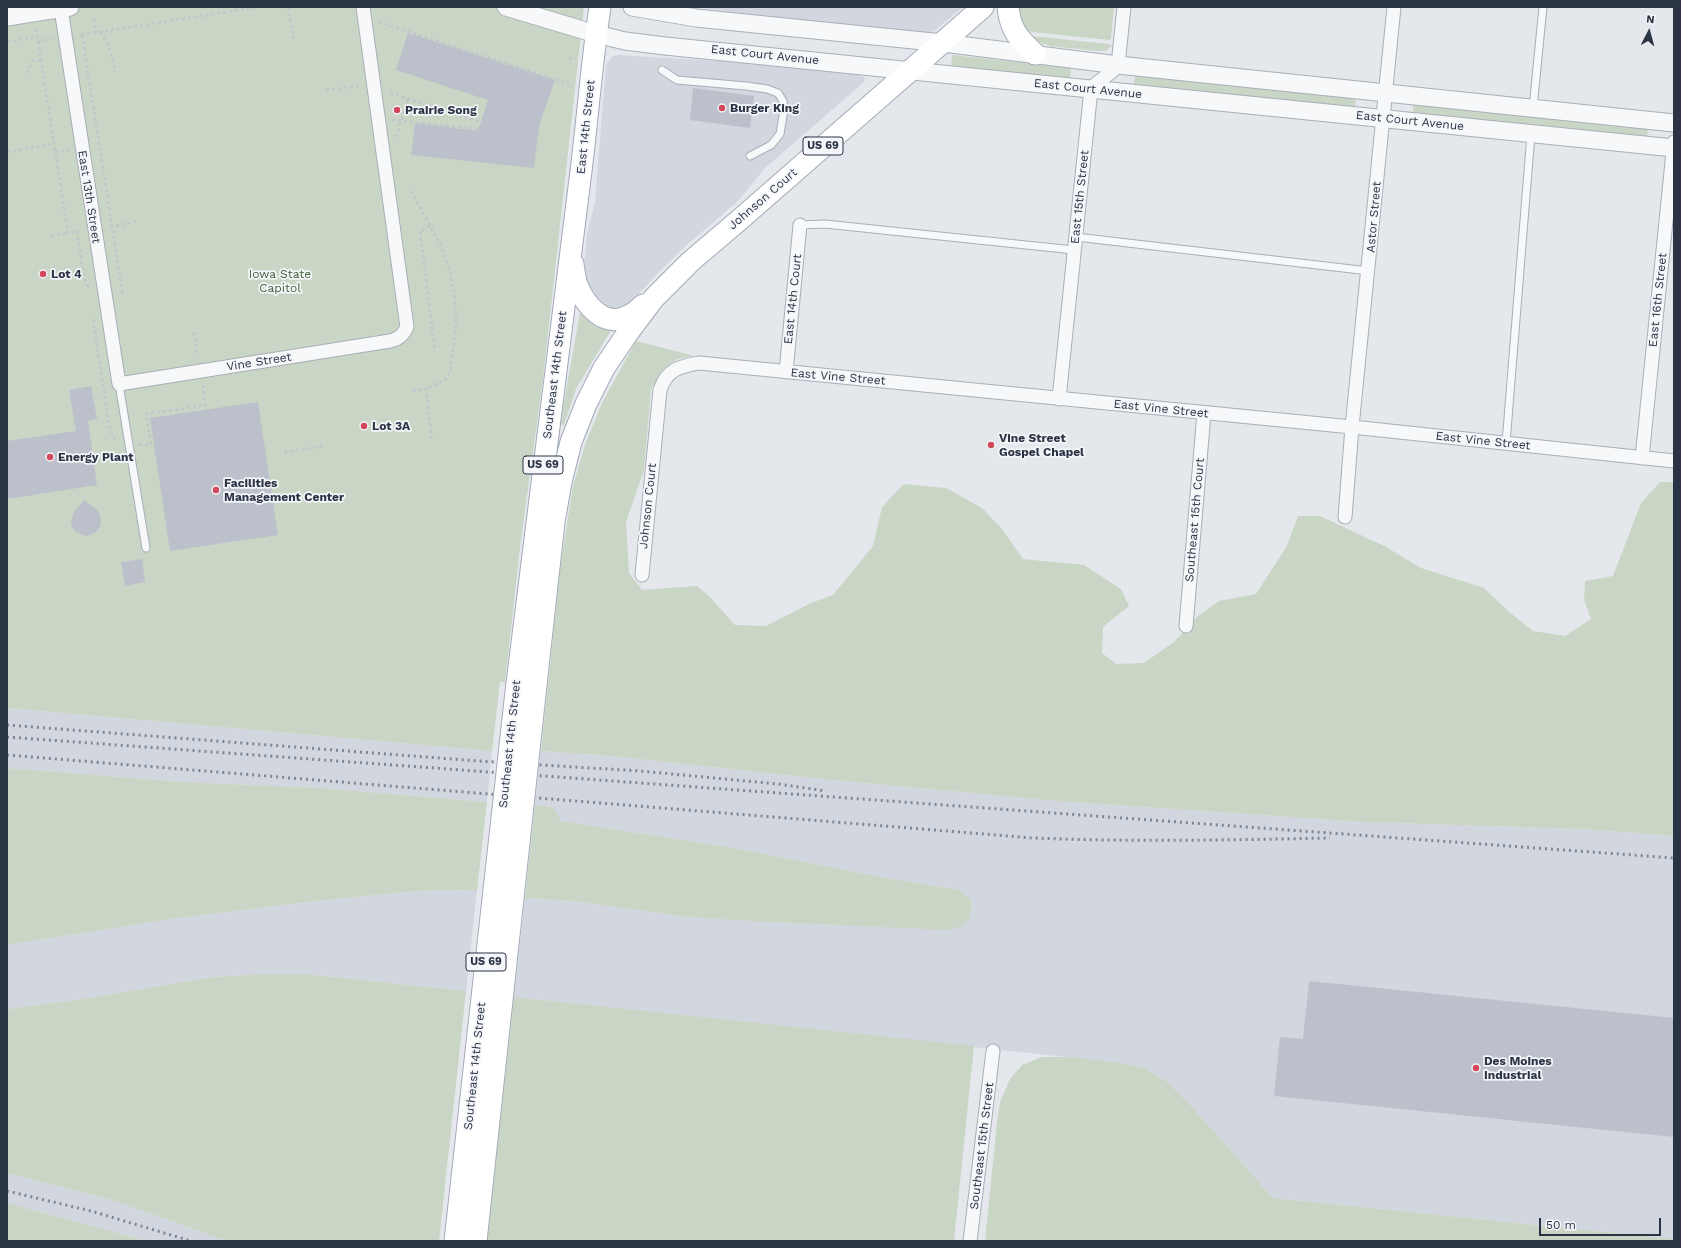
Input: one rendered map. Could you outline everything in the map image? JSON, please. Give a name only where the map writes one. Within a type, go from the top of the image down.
[{"type":"main road","name":"East 14th Street","points":[[570,248],[579,187],[600,7]]},
{"type":"main road","name":"Johnson Court","points":[[654,298],[691,261],[983,7]]},
{"type":"main road","points":[[1008,7],[1011,24],[1014,31],[1035,54]]},
{"type":"main road","points":[[570,248],[577,284],[584,300],[598,315],[612,320],[628,317],[654,298]]},
{"type":"main road","name":"Southeast 14th Street","points":[[476,1241],[527,684],[570,248]]},
{"type":"main road","name":"Southeast 14th Street","points":[[455,1241],[527,684],[561,482],[571,442],[586,404],[604,368],[626,334],[654,298]]},
{"type":"street","name":"Vine Street","points":[[119,384],[382,343],[398,339],[403,334],[407,327],[363,7]]},
{"type":"street","name":"East Court Avenue","points":[[506,7],[596,34],[665,46],[1674,146]]},
{"type":"street","points":[[632,7],[712,19],[943,43],[1118,65],[1674,123]]},
{"type":"street","points":[[1091,89],[1118,65],[1124,7]]},
{"type":"street","name":"Astor Street","points":[[1345,517],[1352,427],[1369,271],[1394,7]]},
{"type":"street","points":[[7,17],[66,8]]},
{"type":"street","name":"East 13th Street","points":[[66,8],[119,384]]},
{"type":"street","name":"East 15th Street","points":[[1059,399],[1091,89]]},
{"type":"street","name":"East 16th Street","points":[[1642,458],[1674,146]]},
{"type":"street","name":"East 14th Court","points":[[786,372],[800,225]]},
{"type":"street","name":"East Vine Street","points":[[660,390],[663,380],[672,370],[682,366],[699,363],[1352,427],[1674,461]]},
{"type":"street","name":"Johnson Court","points":[[642,575],[660,390]]},
{"type":"street","name":"Southeast 15th Court","points":[[1186,626],[1204,413]]},
{"type":"street","name":"Southeast 15th Street","points":[[970,1241],[994,1051]]},
{"type":"lane","points":[[1533,108],[1543,7]]},
{"type":"lane","points":[[662,70],[677,80],[746,86],[766,89],[778,94],[783,101],[784,110],[780,134],[771,145],[750,156]]},
{"type":"lane","points":[[1506,443],[1531,133]]},
{"type":"lane","points":[[800,225],[825,224],[1075,244],[1369,271]]},
{"type":"lane","points":[[119,384],[128,447],[146,548]]},
{"type":"path","points":[[75,36],[257,7]]},
{"type":"path","points":[[288,7],[294,42]]},
{"type":"path","points":[[94,19],[96,33]]},
{"type":"path","points":[[378,22],[569,84]]},
{"type":"path","points":[[36,28],[68,233]]},
{"type":"path","points":[[101,32],[110,50],[115,69]]},
{"type":"path","points":[[82,35],[122,296]]},
{"type":"path","points":[[7,42],[37,37]]},
{"type":"path","points":[[38,41],[55,39]]},
{"type":"path","points":[[569,59],[575,57]]},
{"type":"path","points":[[27,73],[32,61],[40,60]]},
{"type":"path","points":[[326,90],[358,86]]},
{"type":"path","points":[[386,92],[480,122]]},
{"type":"path","points":[[395,140],[408,99]]},
{"type":"path","points":[[390,120],[479,129]]},
{"type":"path","points":[[7,152],[54,144]]},
{"type":"path","points":[[55,152],[72,150]]},
{"type":"path","points":[[411,191],[440,244],[450,272],[455,298],[456,328],[450,372],[445,380],[426,389],[413,391]]},
{"type":"path","points":[[112,226],[139,221]]},
{"type":"path","points":[[430,226],[420,231],[435,350]]},
{"type":"path","points":[[51,236],[78,231],[84,276],[89,292]]},
{"type":"path","points":[[194,332],[199,362]]},
{"type":"path","points":[[203,386],[206,410]]},
{"type":"path","points":[[426,389],[432,442]]},
{"type":"path","points":[[128,447],[151,444],[146,414],[206,405]]},
{"type":"path","points":[[284,452],[325,446]]},
{"type":"shaded area","points":[[694,7],[963,7],[934,31],[927,33],[780,18]]},
{"type":"shaded area","points":[[618,55],[734,62],[859,75],[865,78],[864,82],[765,168],[738,201],[689,243],[627,306],[615,310],[603,308],[587,292],[584,267],[587,234],[595,202],[606,65],[612,57]]},
{"type":"shaded area","points":[[7,708],[492,751],[487,802],[320,788],[183,782],[7,768]]},
{"type":"shaded area","points":[[541,751],[611,756],[832,780],[1057,801],[1363,822],[1582,829],[1674,836],[1674,1239],[1273,1198],[1194,1109],[1166,1081],[1144,1068],[1121,1063],[514,997],[525,898],[573,901],[688,917],[830,925],[970,918],[972,901],[960,890],[892,879],[734,848],[561,821],[553,807],[535,805]]},
{"type":"shaded area","points":[[477,890],[466,991],[305,974],[262,974],[213,977],[76,1000],[7,1009],[7,945],[171,919],[308,902],[417,891]]},
{"type":"shaded area","points":[[7,1173],[112,1200],[227,1241],[147,1241],[7,1203]]},
{"type":"green space","name":"Iowa State Capitol","points":[[7,7],[584,7],[543,379],[520,547],[505,682],[500,682],[492,751],[7,708]]},
{"type":"green space","points":[[1015,7],[1114,7],[1111,37],[1110,40],[1032,32],[1021,28]]},
{"type":"green space","points":[[1031,36],[1108,44],[1112,46],[1105,51],[1098,51],[1050,46],[1031,39]]},
{"type":"green space","points":[[952,55],[1071,68],[1070,78],[951,66]]},
{"type":"green space","points":[[1135,74],[1356,97],[1355,108],[1134,84]]},
{"type":"green space","points":[[1414,103],[1648,127],[1647,138],[1412,114]]},
{"type":"green space","points":[[580,313],[592,320],[613,327],[576,389],[564,425],[560,424]]},
{"type":"green space","points":[[636,341],[695,356],[678,359],[667,366],[651,389],[644,470],[626,522],[629,573],[642,590],[697,586],[710,597],[735,625],[766,626],[811,603],[833,595],[873,546],[882,507],[904,484],[946,488],[982,508],[1002,529],[1023,559],[1084,565],[1121,589],[1129,606],[1103,627],[1102,653],[1116,664],[1144,663],[1174,642],[1198,616],[1219,601],[1256,594],[1287,546],[1298,516],[1320,516],[1386,547],[1421,568],[1484,588],[1508,611],[1533,631],[1565,636],[1591,619],[1584,600],[1585,581],[1613,576],[1641,503],[1660,482],[1674,482],[1674,836],[1582,829],[1363,822],[1057,801],[832,780],[611,756],[541,751],[561,561],[573,486],[585,445],[602,403]]},
{"type":"green space","points":[[7,768],[183,782],[320,788],[487,802],[477,890],[417,891],[308,902],[171,919],[7,945]]},
{"type":"green space","points":[[535,805],[553,807],[561,821],[734,848],[892,879],[960,890],[972,900],[970,918],[961,926],[949,930],[769,922],[688,917],[573,901],[525,898]]},
{"type":"green space","points":[[262,974],[305,974],[466,991],[439,1241],[227,1241],[112,1200],[7,1173],[7,1009],[76,1000],[213,977]]},
{"type":"green space","points":[[514,997],[974,1046],[954,1241],[487,1241]]},
{"type":"green space","points":[[1042,1057],[1069,1057],[1121,1063],[1144,1068],[1166,1081],[1194,1109],[1273,1198],[1674,1239],[1674,1241],[985,1241],[1000,1102],[1010,1079],[1022,1065]]},
{"type":"green space","points":[[7,1203],[147,1241],[7,1241]]},
{"type":"building","points":[[408,33],[555,80],[539,126],[534,168],[411,155],[415,123],[478,131],[488,100],[396,70]]},
{"type":"building","name":"Burger King","points":[[693,88],[754,96],[750,128],[690,120]]},
{"type":"building","name":"Energy Plant","points":[[91,386],[97,419],[88,421],[97,485],[7,499],[7,441],[76,431],[69,390]]},
{"type":"building","name":"Facilities Management Center","points":[[258,402],[278,535],[170,551],[150,418]]},
{"type":"building","points":[[84,500],[96,509],[100,514],[101,520],[100,527],[96,532],[85,536],[76,532],[72,527],[71,521],[74,512]]},
{"type":"building","points":[[142,559],[145,582],[125,586],[121,562]]},
{"type":"building","name":"Des Moines Industrial","points":[[1309,981],[1674,1018],[1674,1137],[1274,1096],[1280,1037],[1303,1039]]},
{"type":"railway","points":[[7,725],[478,761],[640,771],[778,784],[826,791]]},
{"type":"railway","points":[[7,737],[1674,858]]},
{"type":"railway","points":[[7,755],[1033,838],[1144,840],[1330,838]]},
{"type":"railway","points":[[7,1191],[91,1211],[191,1241]]},
{"type":"place","name":"Burger King","points":[[722,108]]},
{"type":"place","name":"Prairie Song","points":[[397,110]]},
{"type":"place","name":"Lot 4","points":[[43,274]]},
{"type":"place","name":"Lot 3A","points":[[364,426]]},
{"type":"place","name":"Vine Street Gospel Chapel","points":[[991,445]]},
{"type":"place","name":"Energy Plant","points":[[50,457]]},
{"type":"place","name":"Facilities Management Center","points":[[216,490]]},
{"type":"place","name":"Des Moines Industrial","points":[[1476,1068]]}]
